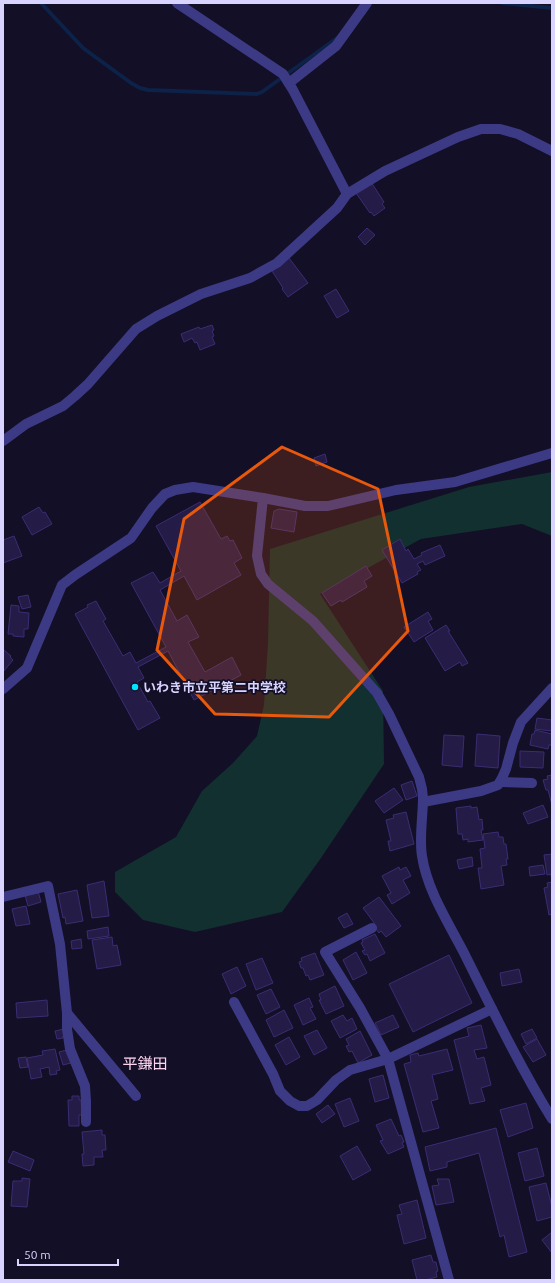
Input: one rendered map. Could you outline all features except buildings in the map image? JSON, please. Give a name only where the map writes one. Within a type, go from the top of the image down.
[{"type":"street","points":[[177,3],[278,69],[286,79],[348,194]]},
{"type":"street","points":[[286,79],[336,46],[366,3]]},
{"type":"street","points":[[3,441],[26,424],[62,406],[75,396],[136,328],[195,297],[250,278],[278,263],[337,208],[348,194],[385,171],[458,137],[481,129],[500,129],[518,134],[552,151]]},
{"type":"street","points":[[3,689],[27,668],[62,586],[74,575],[131,538],[152,508],[165,494],[175,490],[193,487],[305,506],[328,506],[396,490],[455,482],[552,453]]},
{"type":"street","points":[[263,498],[257,556],[261,574],[268,584],[313,622],[377,693],[389,714],[419,778],[422,789],[423,802],[421,852],[428,880],[436,899],[534,1090],[552,1119]]},
{"type":"street","points":[[423,802],[481,791],[498,785],[506,769],[513,743],[521,722],[552,688]]},
{"type":"street","points":[[500,782],[532,783]]},
{"type":"street","points":[[3,897],[48,886],[60,944],[70,1049],[84,1086],[86,1122]]},
{"type":"street","points":[[372,928],[325,952],[360,1008],[388,1060],[449,1280]]},
{"type":"street","points":[[234,1002],[273,1074],[280,1091],[290,1102],[299,1106],[306,1106],[318,1100],[336,1080],[350,1070],[388,1060],[492,1009]]},
{"type":"street","points":[[67,1013],[136,1096]]},
{"type":"highlighted area","points":[[282,447],[378,489],[408,631],[329,717],[215,714],[157,650],[184,519]]},
{"type":"green space","points":[[552,472],[552,536],[522,524],[421,539],[320,594],[383,691],[384,764],[321,858],[282,912],[195,932],[143,920],[115,892],[115,872],[176,837],[202,791],[233,763],[257,736],[264,705],[268,643],[270,549],[469,487]]},
{"type":"waterway","points":[[41,3],[83,48],[131,83],[148,90],[257,94],[262,92],[337,38]]},
{"type":"waterway","points":[[502,3],[552,8]]},
{"type":"place","name":"いわき市立平第二中学校","points":[[135,687]]},
{"type":"district","name":"平鎌田","points":[[145,1063]]}]
